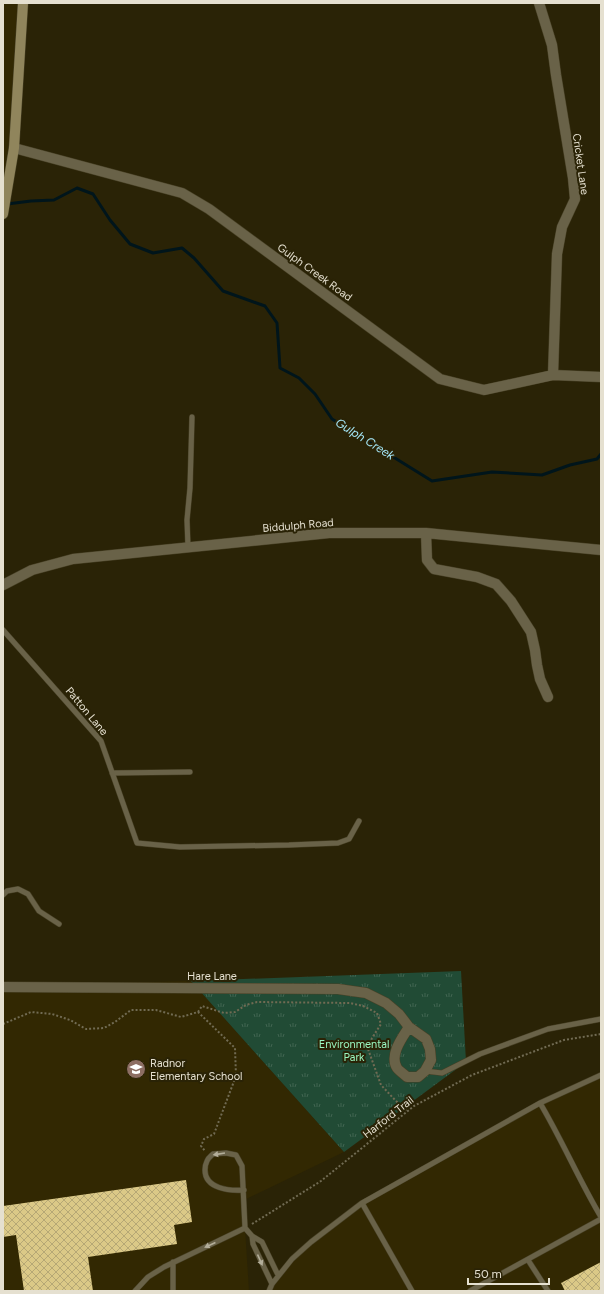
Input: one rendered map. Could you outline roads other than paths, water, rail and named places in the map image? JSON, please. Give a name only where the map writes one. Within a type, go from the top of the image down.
[{"type":"street","points":[[3,213],[14,148],[23,3]]},
{"type":"street","name":"Cricket Lane","points":[[539,3],[552,44],[575,199],[562,227],[557,254],[553,375]]},
{"type":"street","name":"Gulph Creek Road","points":[[14,148],[182,193],[209,209],[440,379],[484,390],[553,375],[601,377]]},
{"type":"street","name":"Biddulph Road","points":[[3,585],[32,570],[73,559],[329,533],[426,533],[601,550]]},
{"type":"street","points":[[426,533],[427,560],[434,569],[477,577],[496,584],[511,601],[531,632],[536,650],[540,679],[548,697]]},
{"type":"street","name":"Hare Lane","points":[[3,988],[338,989],[366,993],[386,1003],[399,1014],[409,1026],[426,1039],[430,1049],[431,1060],[426,1071]]},
{"type":"street","points":[[409,1026],[397,1046],[395,1057],[397,1068],[406,1077],[418,1077],[426,1071]]},
{"type":"lane","points":[[188,547],[187,520],[190,488],[192,417]]},
{"type":"lane","name":"Patton Lane","points":[[3,630],[101,741],[137,844],[180,847],[338,843],[350,839],[359,821]]},
{"type":"lane","points":[[112,773],[190,772]]},
{"type":"lane","points":[[3,895],[7,891],[18,889],[28,894],[39,911],[59,924]]},
{"type":"lane","points":[[426,1071],[442,1073],[480,1054],[548,1029],[601,1019]]},
{"type":"lane","points":[[269,1291],[278,1275],[292,1258],[362,1203],[540,1103],[601,1075]]},
{"type":"lane","points":[[470,1291],[601,1218],[552,1123],[540,1103]]},
{"type":"lane","points":[[244,1190],[226,1190],[219,1188],[210,1182],[205,1172],[206,1162],[213,1154],[226,1153],[236,1155],[242,1166],[244,1190],[245,1228],[252,1236],[262,1242],[278,1275]]},
{"type":"lane","points":[[362,1203],[412,1291]]},
{"type":"lane","points":[[135,1291],[148,1277],[173,1262],[245,1228]]},
{"type":"lane","points":[[252,1236],[253,1244],[272,1284]]},
{"type":"lane","points":[[528,1260],[548,1291]]},
{"type":"lane","points":[[173,1262],[173,1291]]},
{"type":"waterway","name":"Gulph Creek","points":[[7,204],[54,200],[77,188],[93,194],[110,220],[130,244],[153,253],[182,248],[194,258],[223,291],[265,306],[277,323],[280,368],[299,378],[315,394],[332,419],[432,481],[492,472],[542,475],[570,465],[597,459],[601,454]]},
{"type":"place","name":"Radnor Elementary School","points":[[136,1069]]},
{"type":"park label","name":"Environmental Park","points":[[354,1050]]}]
